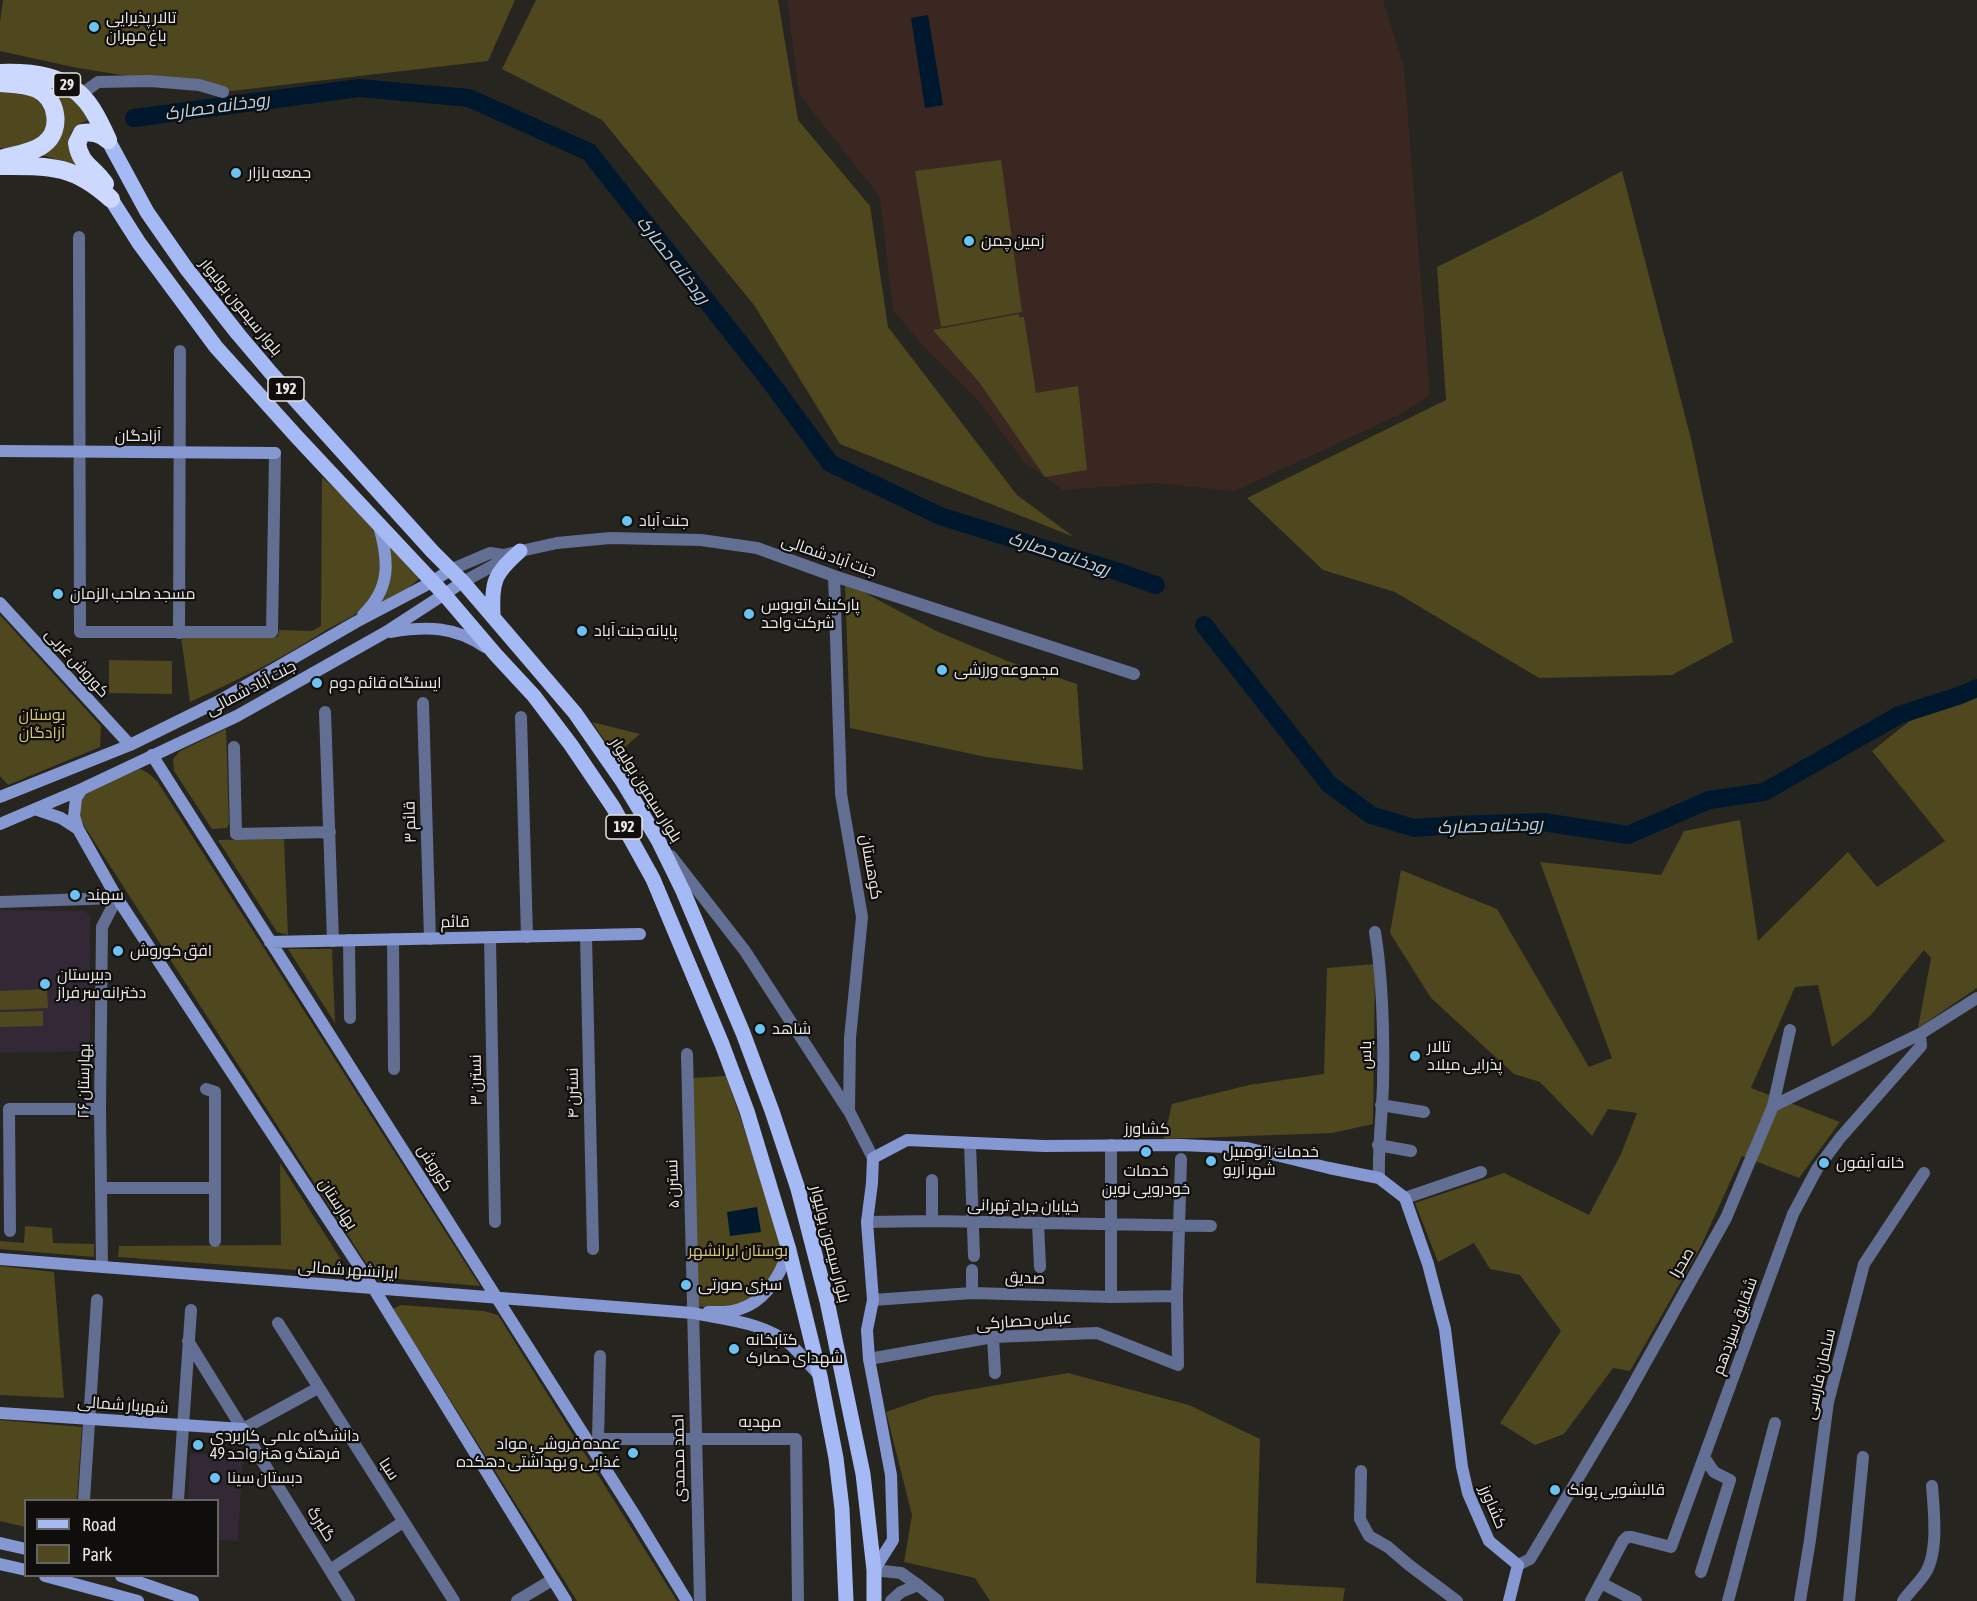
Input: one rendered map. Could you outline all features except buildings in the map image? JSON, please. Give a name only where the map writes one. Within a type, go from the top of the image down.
[{"type":"highway","name":"29","points":[[0,73],[22,73],[52,78],[69,86],[94,112],[108,140]]},
{"type":"highway","points":[[0,82],[35,88],[43,92],[53,104],[56,124],[52,135],[41,147],[0,159]]},
{"type":"highway","points":[[108,140],[90,131],[82,133],[77,143],[81,158],[100,176],[111,199]]},
{"type":"highway","points":[[0,166],[63,170],[84,178],[111,199]]},
{"type":"main road","name":"بلوار سیمون بولیوار","points":[[108,140],[147,212],[230,325],[271,373],[463,582],[575,713],[623,782],[658,840],[683,891],[744,1033],[798,1189],[827,1301],[858,1447],[868,1509],[874,1569],[874,1601]]},
{"type":"main road","name":"192","points":[[111,199],[139,243],[216,347],[444,594],[534,696],[613,807],[653,879],[722,1044],[747,1111],[789,1250],[820,1376],[836,1458],[842,1509],[846,1601]]},
{"type":"main road","points":[[493,617],[493,585],[507,563],[520,551]]},
{"type":"street","points":[[80,95],[98,82],[160,82],[199,85],[222,92]]},
{"type":"street","points":[[79,237],[80,632],[179,633],[180,351]]},
{"type":"street","name":"آزادگان","points":[[0,451],[275,453],[272,632],[179,633]]},
{"type":"street","points":[[356,622],[377,598],[386,571],[386,553],[379,526]]},
{"type":"street","name":"جنت آباد شمالی","points":[[0,797],[130,745],[219,701],[450,570],[490,554],[502,555],[557,543],[610,538],[701,540],[757,548],[834,576],[1134,674]]},
{"type":"street","name":"جنت آباد شمالی","points":[[0,824],[82,789],[237,716],[386,632],[463,582],[496,564],[502,555]]},
{"type":"street","name":"کوهستان","points":[[834,576],[842,794],[862,917],[850,1038],[849,1111],[873,1158]]},
{"type":"street","name":"کوروش غربی","points":[[0,603],[130,745]]},
{"type":"street","points":[[386,632],[415,628],[445,628],[472,638],[495,654]]},
{"type":"street","name":"قائم ۳","points":[[423,703],[430,939]]},
{"type":"street","points":[[325,712],[333,941]]},
{"type":"street","points":[[522,717],[527,937]]},
{"type":"street","points":[[234,747],[236,834],[330,832]]},
{"type":"street","name":"کوروش","points":[[152,755],[498,1298],[687,1601]]},
{"type":"street","name":"بهارستان","points":[[82,789],[76,798],[74,816],[78,829],[117,898],[374,1289],[566,1601]]},
{"type":"street","points":[[34,809],[61,818],[78,829]]},
{"type":"street","points":[[658,840],[745,951],[849,1111]]},
{"type":"street","points":[[0,902],[117,898]]},
{"type":"street","name":"بهارستان ۲۶","points":[[102,1267],[100,1108],[102,927],[117,898]]},
{"type":"street","name":"یاس","points":[[1375,932],[1382,1004],[1379,1178]]},
{"type":"street","name":"قائم","points":[[270,942],[640,934]]},
{"type":"street","name":"نسترن ۴","points":[[586,936],[593,1249]]},
{"type":"street","name":"نسترن ۳","points":[[490,938],[495,1222]]},
{"type":"street","points":[[393,939],[394,1069]]},
{"type":"street","points":[[349,940],[350,1018]]},
{"type":"street","points":[[1773,1106],[1920,1034],[1977,998]]},
{"type":"street","name":"صحرا","points":[[1518,1565],[1530,1559],[1624,1401],[1726,1218],[1773,1106],[1790,1030]]},
{"type":"street","name":"شقایق سیزدهم","points":[[1590,1601],[1623,1541],[1627,1538],[1632,1537],[1671,1548],[1793,1214],[1817,1170],[1840,1138],[1921,1046],[1920,1034]]},
{"type":"street","name":"نسترن ۵","points":[[687,1054],[693,1313]]},
{"type":"street","points":[[206,1089],[215,1092],[215,1241]]},
{"type":"street","points":[[1381,1105],[1424,1112]]},
{"type":"street","points":[[10,1231],[9,1109],[100,1108]]},
{"type":"street","name":"کشاورز","points":[[873,1158],[907,1140],[1044,1146],[1247,1148],[1379,1178],[1405,1197],[1428,1264],[1445,1329],[1462,1467],[1468,1492],[1489,1541],[1518,1565]]},
{"type":"street","points":[[970,1143],[974,1256]]},
{"type":"street","points":[[1111,1145],[1111,1297]]},
{"type":"street","points":[[1378,1145],[1412,1150]]},
{"type":"street","points":[[873,1158],[867,1222],[873,1300],[867,1330],[869,1359],[891,1475],[893,1540],[874,1569],[901,1573],[938,1601]]},
{"type":"street","points":[[1177,1296],[1180,1159]]},
{"type":"street","points":[[1405,1197],[1481,1172]]},
{"type":"street","name":"سلمان فارسی","points":[[1800,1601],[1827,1402],[1864,1264],[1924,1173]]},
{"type":"street","points":[[932,1180],[932,1221]]},
{"type":"street","points":[[100,1188],[215,1188]]},
{"type":"street","name":"خیابان جراح تهرانی","points":[[867,1222],[1211,1226]]},
{"type":"street","points":[[1038,1223],[1040,1267]]},
{"type":"street","points":[[693,1313],[738,1310],[758,1300],[775,1280],[789,1250]]},
{"type":"street","name":"ایرانشهر شمالی","points":[[0,1259],[693,1313]]},
{"type":"street","points":[[972,1270],[972,1293]]},
{"type":"street","name":"صدیق","points":[[873,1300],[972,1293],[1111,1297],[1177,1296]]},
{"type":"street","name":"عباس حصارکی","points":[[869,1359],[993,1337],[1097,1333],[1178,1365],[1177,1296]]},
{"type":"street","points":[[84,1499],[97,1300]]},
{"type":"street","points":[[178,1499],[190,1310]]},
{"type":"street","points":[[693,1313],[768,1330],[791,1346],[820,1376]]},
{"type":"street","name":"احمد محمدی","points":[[693,1313],[700,1601]]},
{"type":"street","name":"سبا","points":[[278,1323],[454,1601]]},
{"type":"street","points":[[993,1337],[995,1373]]},
{"type":"street","name":"گلبرگ","points":[[188,1341],[349,1601]]},
{"type":"street","name":"مهدیه","points":[[600,1356],[598,1439],[796,1438],[798,1601]]},
{"type":"street","points":[[243,1430],[318,1388]]},
{"type":"street","name":"شهریار شمالی","points":[[0,1413],[243,1430]]},
{"type":"street","points":[[1728,1601],[1775,1423]]},
{"type":"street","points":[[1701,1572],[1730,1480],[1714,1472],[1704,1456]]},
{"type":"street","points":[[1849,1601],[1863,1457]]},
{"type":"street","points":[[1361,1472],[1360,1519],[1369,1536],[1388,1546],[1457,1601]]},
{"type":"street","points":[[1903,1601],[1925,1574],[1932,1558],[1934,1510],[1932,1486]]},
{"type":"street","points":[[330,1570],[403,1522]]},
{"type":"street","points":[[0,1543],[24,1549]]},
{"type":"street","points":[[0,1564],[24,1570]]},
{"type":"street","points":[[1509,1601],[1518,1565]]},
{"type":"street","points":[[52,1577],[138,1601]]},
{"type":"street","points":[[127,1577],[193,1601]]},
{"type":"street","points":[[517,1601],[552,1580]]},
{"type":"street","points":[[1601,1583],[1636,1601]]},
{"type":"street","points":[[891,1601],[901,1592],[918,1585]]},
{"type":"shaded area","points":[[787,0],[1383,0],[1404,67],[1430,395],[1401,414],[1235,491],[1156,483],[1063,490],[1024,462],[978,400],[925,348],[893,310],[880,197],[799,94]]},
{"type":"shaded area","name":"دبیرستان دخترانه سر فراز","points":[[0,910],[85,911],[90,916],[90,1051],[0,1053]]},
{"type":"shaded area","name":"دبستان سینا","points":[[190,1453],[243,1456],[238,1541],[219,1540],[219,1499],[188,1499]]},
{"type":"green space","points":[[3,0],[515,0],[488,61],[223,92],[73,67],[0,51]]},
{"type":"green space","points":[[536,0],[778,0],[798,120],[870,206],[888,327],[1017,495],[1074,537],[840,444],[754,305],[602,120],[502,69]]},
{"type":"green space","points":[[47,82],[80,103],[89,120],[80,124],[71,134],[71,146],[81,166],[41,155],[50,148]]},
{"type":"green space","points":[[0,89],[45,98],[50,133],[19,149],[0,148]]},
{"type":"green space","name":"زمین چمن","points":[[1001,160],[1022,312],[941,327],[915,171]]},
{"type":"green space","points":[[1622,171],[1692,443],[1733,642],[1672,675],[1539,678],[1395,592],[1323,570],[1247,498],[1446,400],[1437,267]]},
{"type":"green space","points":[[1019,314],[1019,317],[1024,317],[1036,393],[1078,386],[1087,470],[1045,477],[979,382],[933,330]]},
{"type":"green space","points":[[322,477],[360,514],[377,537],[382,566],[380,581],[370,602],[352,617],[290,652],[190,702],[181,637],[278,637],[279,630],[312,631],[321,626],[321,629]]},
{"type":"green space","points":[[387,543],[419,579],[375,608]]},
{"type":"green space","name":"مجموعه ورزشی","points":[[845,582],[936,631],[1010,662],[1077,684],[1083,770],[986,757],[850,728]]},
{"type":"green space","name":"بوستان آزادگان","points":[[0,615],[101,726],[100,747],[8,785],[0,776]]},
{"type":"green space","points":[[109,660],[172,661],[172,694],[109,693]]},
{"type":"green space","points":[[1977,693],[1977,988],[1918,1028],[1931,958],[1924,950],[1870,1016],[1832,1047],[1818,985],[1795,987],[1751,1088],[1840,1122],[1799,1178],[1742,1156],[1701,1246],[1630,1371],[1613,1368],[1564,1434],[1535,1445],[1500,1423],[1561,1331],[1520,1275],[1490,1269],[1474,1243],[1438,1262],[1415,1203],[1504,1173],[1589,1215],[1621,1154],[1637,1113],[1608,1109],[1592,1136],[1540,1082],[1514,1074],[1431,998],[1390,933],[1401,870],[1497,909],[1589,1067],[1612,1058],[1540,862],[1661,875],[1684,831],[1740,820],[1758,941],[1848,852],[1877,887],[1945,841],[1872,751],[1916,716]]},
{"type":"green space","points":[[592,722],[640,734],[626,746],[621,764]]},
{"type":"green space","points":[[226,729],[229,823],[227,828],[212,829],[174,771],[173,759],[180,751]]},
{"type":"green space","points":[[140,769],[157,781],[480,1286],[375,1277],[83,824],[78,812],[78,799],[88,791]]},
{"type":"green space","points":[[284,839],[288,935],[277,932],[218,840]]},
{"type":"green space","points":[[288,949],[332,949],[335,1023]]},
{"type":"green space","points":[[1375,964],[1373,1124],[1332,1133],[1164,1139],[1172,1104],[1249,1085],[1324,1074],[1327,968]]},
{"type":"green space","points":[[47,989],[48,1008],[0,1010],[0,991]]},
{"type":"green space","points":[[43,1011],[43,1026],[0,1027],[0,1012]]},
{"type":"green space","name":"بوستان ایرانشهر","points":[[726,1076],[776,1228],[779,1241],[779,1261],[772,1277],[760,1291],[746,1301],[734,1306],[697,1307],[692,1078]]},
{"type":"green space","points":[[280,1163],[350,1274],[118,1257],[119,1246],[281,1245]]},
{"type":"green space","points":[[25,1226],[52,1228],[53,1243],[94,1244],[94,1257],[0,1249],[0,1241],[24,1243]]},
{"type":"green space","points":[[0,1266],[54,1272],[64,1398],[0,1395]]},
{"type":"green space","points":[[401,1305],[484,1311],[498,1315],[677,1601],[577,1601],[393,1309]]},
{"type":"green space","points":[[1068,1373],[1189,1405],[1260,1439],[1256,1583],[1345,1588],[1343,1601],[990,1601],[975,1578],[904,1562],[912,1515],[886,1412],[932,1396]]},
{"type":"green space","points":[[0,1420],[82,1427],[77,1499],[24,1499],[24,1527],[0,1521]]},
{"type":"water","points":[[928,15],[943,105],[925,108],[911,18]]},
{"type":"water","points":[[757,1207],[761,1232],[730,1236],[727,1212]]},
{"type":"waterway","name":"رودخانه حصارک","points":[[134,118],[359,88],[469,98],[589,152],[769,380],[830,463],[940,516],[1156,585]]},
{"type":"waterway","name":"رودخانه حصارک","points":[[1204,625],[1329,784],[1371,815],[1414,828],[1543,822],[1628,835],[1709,800],[1764,792],[1899,715],[1977,688]]},
{"type":"place","name":"تالار پذیرایی باغ مهران","points":[[94,27]]},
{"type":"place","name":"جمعه بازار","points":[[236,173]]},
{"type":"place","name":"زمین چمن","points":[[969,241]]},
{"type":"place","name":"جنت آباد","points":[[627,521]]},
{"type":"place","name":"مسجد صاحب الزمان","points":[[58,594]]},
{"type":"place","name":"پارکینگ اتوبوس شرکت واحد","points":[[749,614]]},
{"type":"place","name":"پایانه جنت آباد","points":[[582,631]]},
{"type":"place","name":"مجموعه ورزشی","points":[[942,670]]},
{"type":"place","name":"ایستگاه قائم دوم","points":[[317,683]]},
{"type":"place","name":"سهند","points":[[75,895]]},
{"type":"place","name":"افق کوروش","points":[[118,951]]},
{"type":"place","name":"دبیرستان دخترانه سر فراز","points":[[45,984]]},
{"type":"place","name":"شاهد","points":[[760,1029]]},
{"type":"place","name":"تالار پذرایی میلاد","points":[[1415,1056]]},
{"type":"place","name":"خدمات خودرویی نوین","points":[[1146,1152]]},
{"type":"place","name":"خدمات اتومبیل شهر آریو","points":[[1211,1161]]},
{"type":"place","name":"خانه آیفون","points":[[1824,1163]]},
{"type":"place","name":"سبزی صورتی","points":[[686,1285]]},
{"type":"place","name":"کتابخانه شهدای حصارک","points":[[734,1349]]},
{"type":"place","name":"دانشگاه علمی کاربردی فرهتگ و هنر واحد 49","points":[[198,1445]]},
{"type":"place","name":"عمده فروشی مواد غذایی و بهداشتی دهکده","points":[[633,1453]]},
{"type":"place","name":"دبستان سینا","points":[[215,1478]]},
{"type":"place","name":"قالبشویی پونک","points":[[1555,1490]]}]
